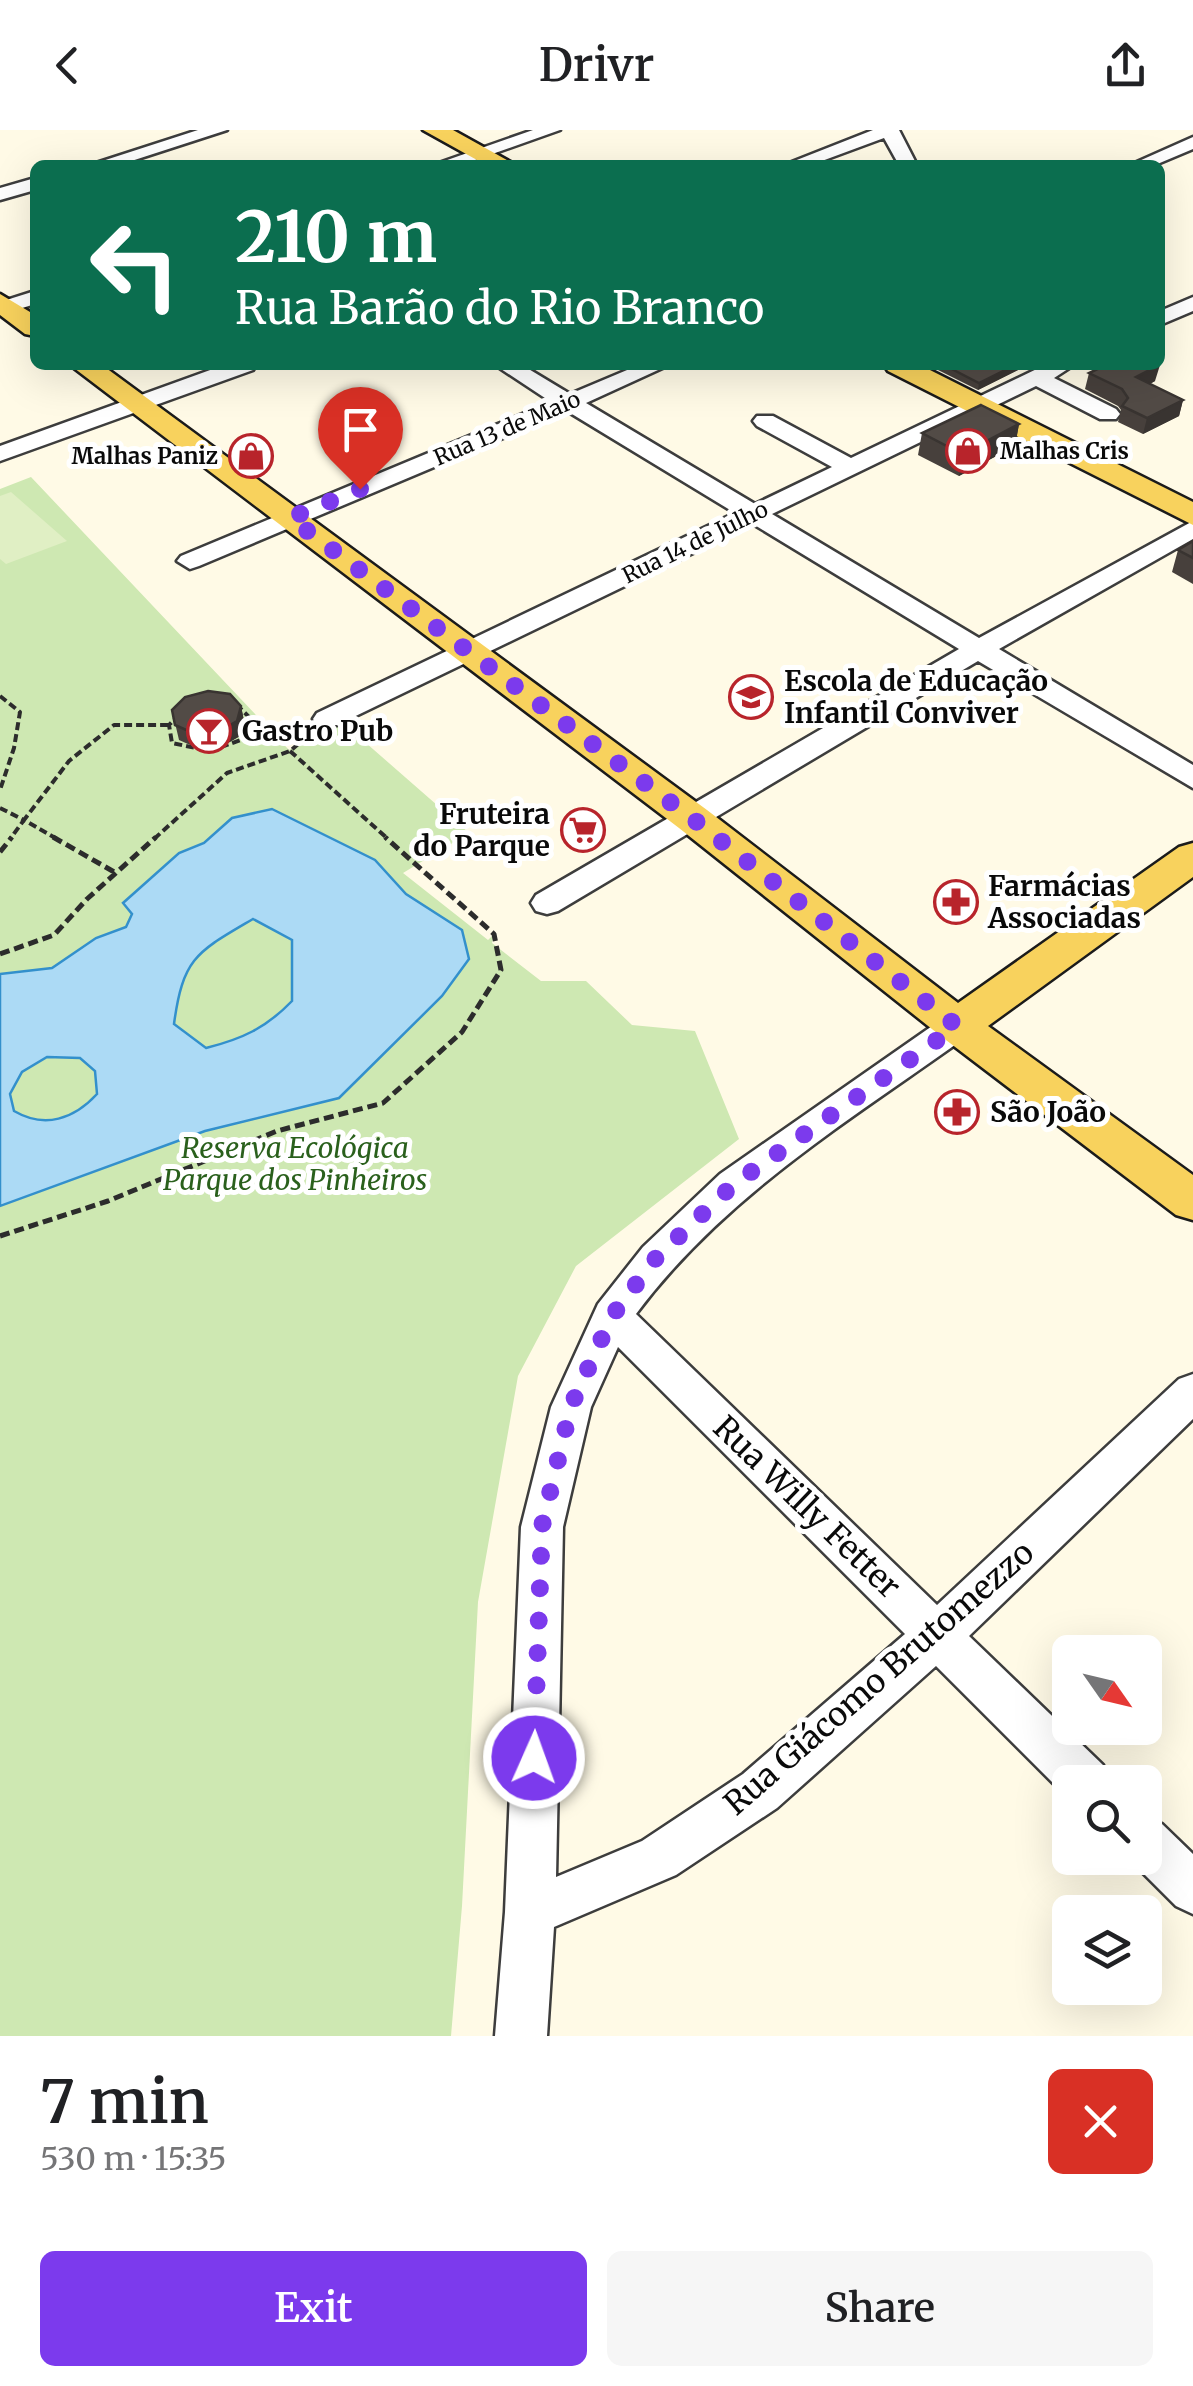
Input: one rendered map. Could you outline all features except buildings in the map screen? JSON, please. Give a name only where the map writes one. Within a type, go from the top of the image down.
[{"type":"main road","points":[[435,130],[495,160]]},
{"type":"main road","points":[[2,306],[30,325]]},
{"type":"main road","points":[[91,370],[693,819],[957,1026],[1193,1201]]},
{"type":"main road","points":[[908,370],[1193,515]]},
{"type":"main road","points":[[957,1026],[1193,858]]},
{"type":"street","points":[[115,160],[218,130]]},
{"type":"street","points":[[457,160],[551,130]]},
{"type":"street","points":[[808,160],[889,130],[905,160]]},
{"type":"street","points":[[1151,160],[1193,142]]},
{"type":"street","points":[[148,150],[165,160]]},
{"type":"street","points":[[0,194],[30,185]]},
{"type":"street","points":[[2,306],[30,298]]},
{"type":"street","points":[[1165,315],[1193,303]]},
{"type":"street","points":[[1165,316],[1193,320]]},
{"type":"street","points":[[0,476],[235,370]]},
{"type":"street","points":[[514,370],[1193,778]]},
{"type":"street","name":"Rua 13 de Maio","points":[[190,561],[646,370]]},
{"type":"street","name":"Rua 14 de Julho","points":[[327,719],[1053,370]]},
{"type":"street","points":[[1036,378],[1108,414]]},
{"type":"street","points":[[0,454],[147,412]]},
{"type":"street","points":[[765,421],[851,467]]},
{"type":"street","points":[[547,902],[978,649],[1193,529]]},
{"type":"street","points":[[521,2036],[530,1912],[542,1526],[571,1406],[612,1316],[656,1258],[734,1184],[957,1026]]},
{"type":"street","name":"Rua Willy Fetter","points":[[612,1316],[1069,1765]]},
{"type":"street","name":"Rua Giácomo Brutomezzo","points":[[530,1912],[659,1858],[760,1791],[938,1635],[1193,1392]]},
{"type":"street","points":[[1162,1858],[1193,1889]]},
{"type":"path","points":[[0,696],[20,712],[14,748],[0,790]]},
{"type":"path","points":[[0,852],[69,761],[114,725],[169,725],[184,709],[212,701],[238,706],[252,720],[246,738],[223,751],[194,753],[172,742],[169,725]]},
{"type":"path","points":[[248,732],[327,719]]},
{"type":"path","points":[[0,954],[54,936],[116,873],[227,774],[290,751],[494,934],[501,970],[462,1032],[383,1103],[277,1130],[108,1201],[0,1236]]},
{"type":"path","points":[[0,808],[116,873]]},
{"type":"green space","name":"Reserva Ecológica Parque dos Pinheiros","points":[[31,477],[289,750],[342,722],[469,833],[403,873],[488,940],[494,934],[492,943],[541,981],[586,981],[632,1025],[695,1031],[739,1139],[576,1266],[518,1376],[478,1602],[451,2036],[0,2036],[0,489]]},
{"type":"green space","points":[[11,492],[67,541],[6,564],[0,559],[0,496]]},
{"type":"water","points":[[272,809],[375,860],[406,894],[462,930],[469,959],[442,996],[339,1098],[205,1131],[0,1206],[0,974],[52,968],[96,938],[126,927],[132,914],[123,903],[179,853],[204,843],[232,818]],"holes":[[[253,919],[292,940],[292,1001],[253,1031],[206,1048],[174,1024],[182,984],[206,949]],[[47,1057],[80,1058],[95,1071],[97,1094],[79,1110],[59,1119],[37,1119],[14,1111],[10,1094],[22,1072]]]},
{"type":"place","name":"Malhas Cris","points":[[968,451]]},
{"type":"place","name":"Malhas Paniz","points":[[251,456]]},
{"type":"place","name":"Escola de Educação Infantil Conviver","points":[[751,697]]},
{"type":"place","name":"Gastro Pub","points":[[209,731]]},
{"type":"place","name":"Fruteira do Parque","points":[[583,830]]},
{"type":"place","name":"Farmácias Associadas","points":[[956,902]]},
{"type":"place","name":"São João","points":[[957,1112]]},
{"type":"route","points":[[360,489],[290,518],[693,819],[957,1026],[734,1184],[656,1258],[612,1316],[571,1406],[542,1526],[534,1758]]}]
